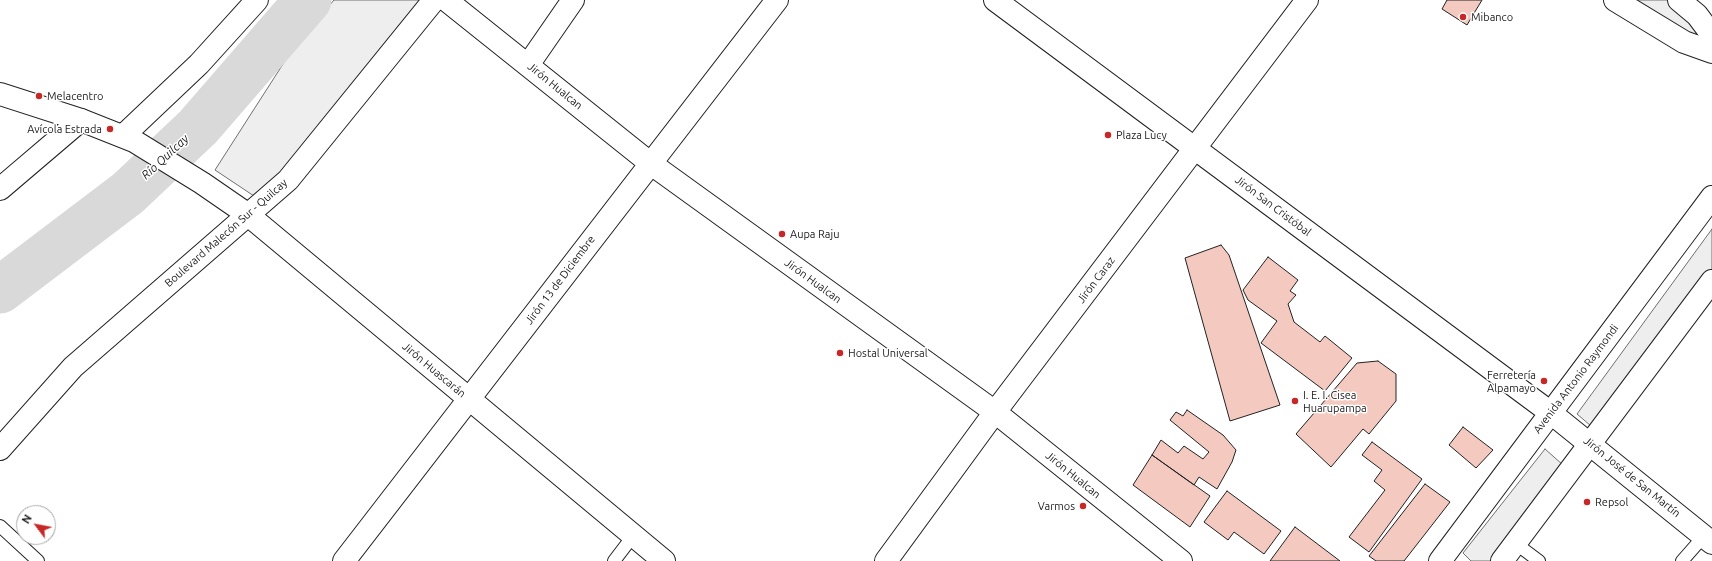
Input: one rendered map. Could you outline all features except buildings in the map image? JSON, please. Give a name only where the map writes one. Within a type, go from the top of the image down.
[{"type":"street","points":[[128,139],[257,0]]},
{"type":"street","name":"Boulevard Malecón Sur - Quilcay","points":[[0,449],[73,367],[247,214],[288,180],[434,0]]},
{"type":"street","name":"Jirón Hualcan","points":[[446,0],[650,163],[995,412],[1181,561]]},
{"type":"street","points":[[528,64],[573,0]]},
{"type":"street","name":"Jirón 13 de Diciembre","points":[[344,561],[777,0]]},
{"type":"street","name":"Jirón San Cristóbal","points":[[995,0],[1551,413]]},
{"type":"street","name":"Jirón Caraz","points":[[886,561],[995,412],[1196,149],[1307,0]]},
{"type":"street","points":[[1615,0],[1684,42],[1712,52]]},
{"type":"street","points":[[1679,0],[1697,15],[1712,35]]},
{"type":"street","name":"Jirón Huascarán","points":[[0,94],[81,120],[128,139],[202,183],[247,214],[664,561]]},
{"type":"street","points":[[0,188],[81,120]]},
{"type":"street","name":"Avenida Antonio Raymondi","points":[[1440,561],[1712,197]]},
{"type":"street","points":[[1502,561],[1712,281]]},
{"type":"street","name":"Jirón José de San Martín","points":[[1551,413],[1590,443],[1708,540]]},
{"type":"lane","points":[[0,526],[38,561]]},
{"type":"lane","points":[[614,561],[633,536]]},
{"type":"lane","points":[[1682,561],[1708,540]]},
{"type":"lane","points":[[1515,543],[1539,561]]},
{"type":"shaded area","points":[[334,0],[424,0],[285,175],[257,198],[215,170],[292,50]]},
{"type":"shaded area","points":[[1622,0],[1673,0],[1712,50]]},
{"type":"shaded area","points":[[1712,229],[1712,269],[1591,426],[1577,414]]},
{"type":"shaded area","points":[[1545,449],[1563,465],[1490,561],[1471,561],[1463,553]]},
{"type":"waterway","name":"Río Quilcay","points":[[0,290],[128,193],[198,127],[308,0]]},
{"type":"place","name":"Mibanco","points":[[1463,17]]},
{"type":"place","name":"Melacentro","points":[[39,96]]},
{"type":"place","name":"Avícola Estrada","points":[[110,129]]},
{"type":"place","name":"Plaza Lucy","points":[[1108,135]]},
{"type":"place","name":"Aupa Raju","points":[[782,234]]},
{"type":"place","name":"Hostal Universal","points":[[840,353]]},
{"type":"place","name":"Ferretería Alpamayo","points":[[1544,381]]},
{"type":"place","name":"I. E. I. Cisea Huarupampa","points":[[1295,401]]},
{"type":"place","name":"Repsol","points":[[1587,502]]},
{"type":"place","name":"Varmos","points":[[1083,506]]}]
